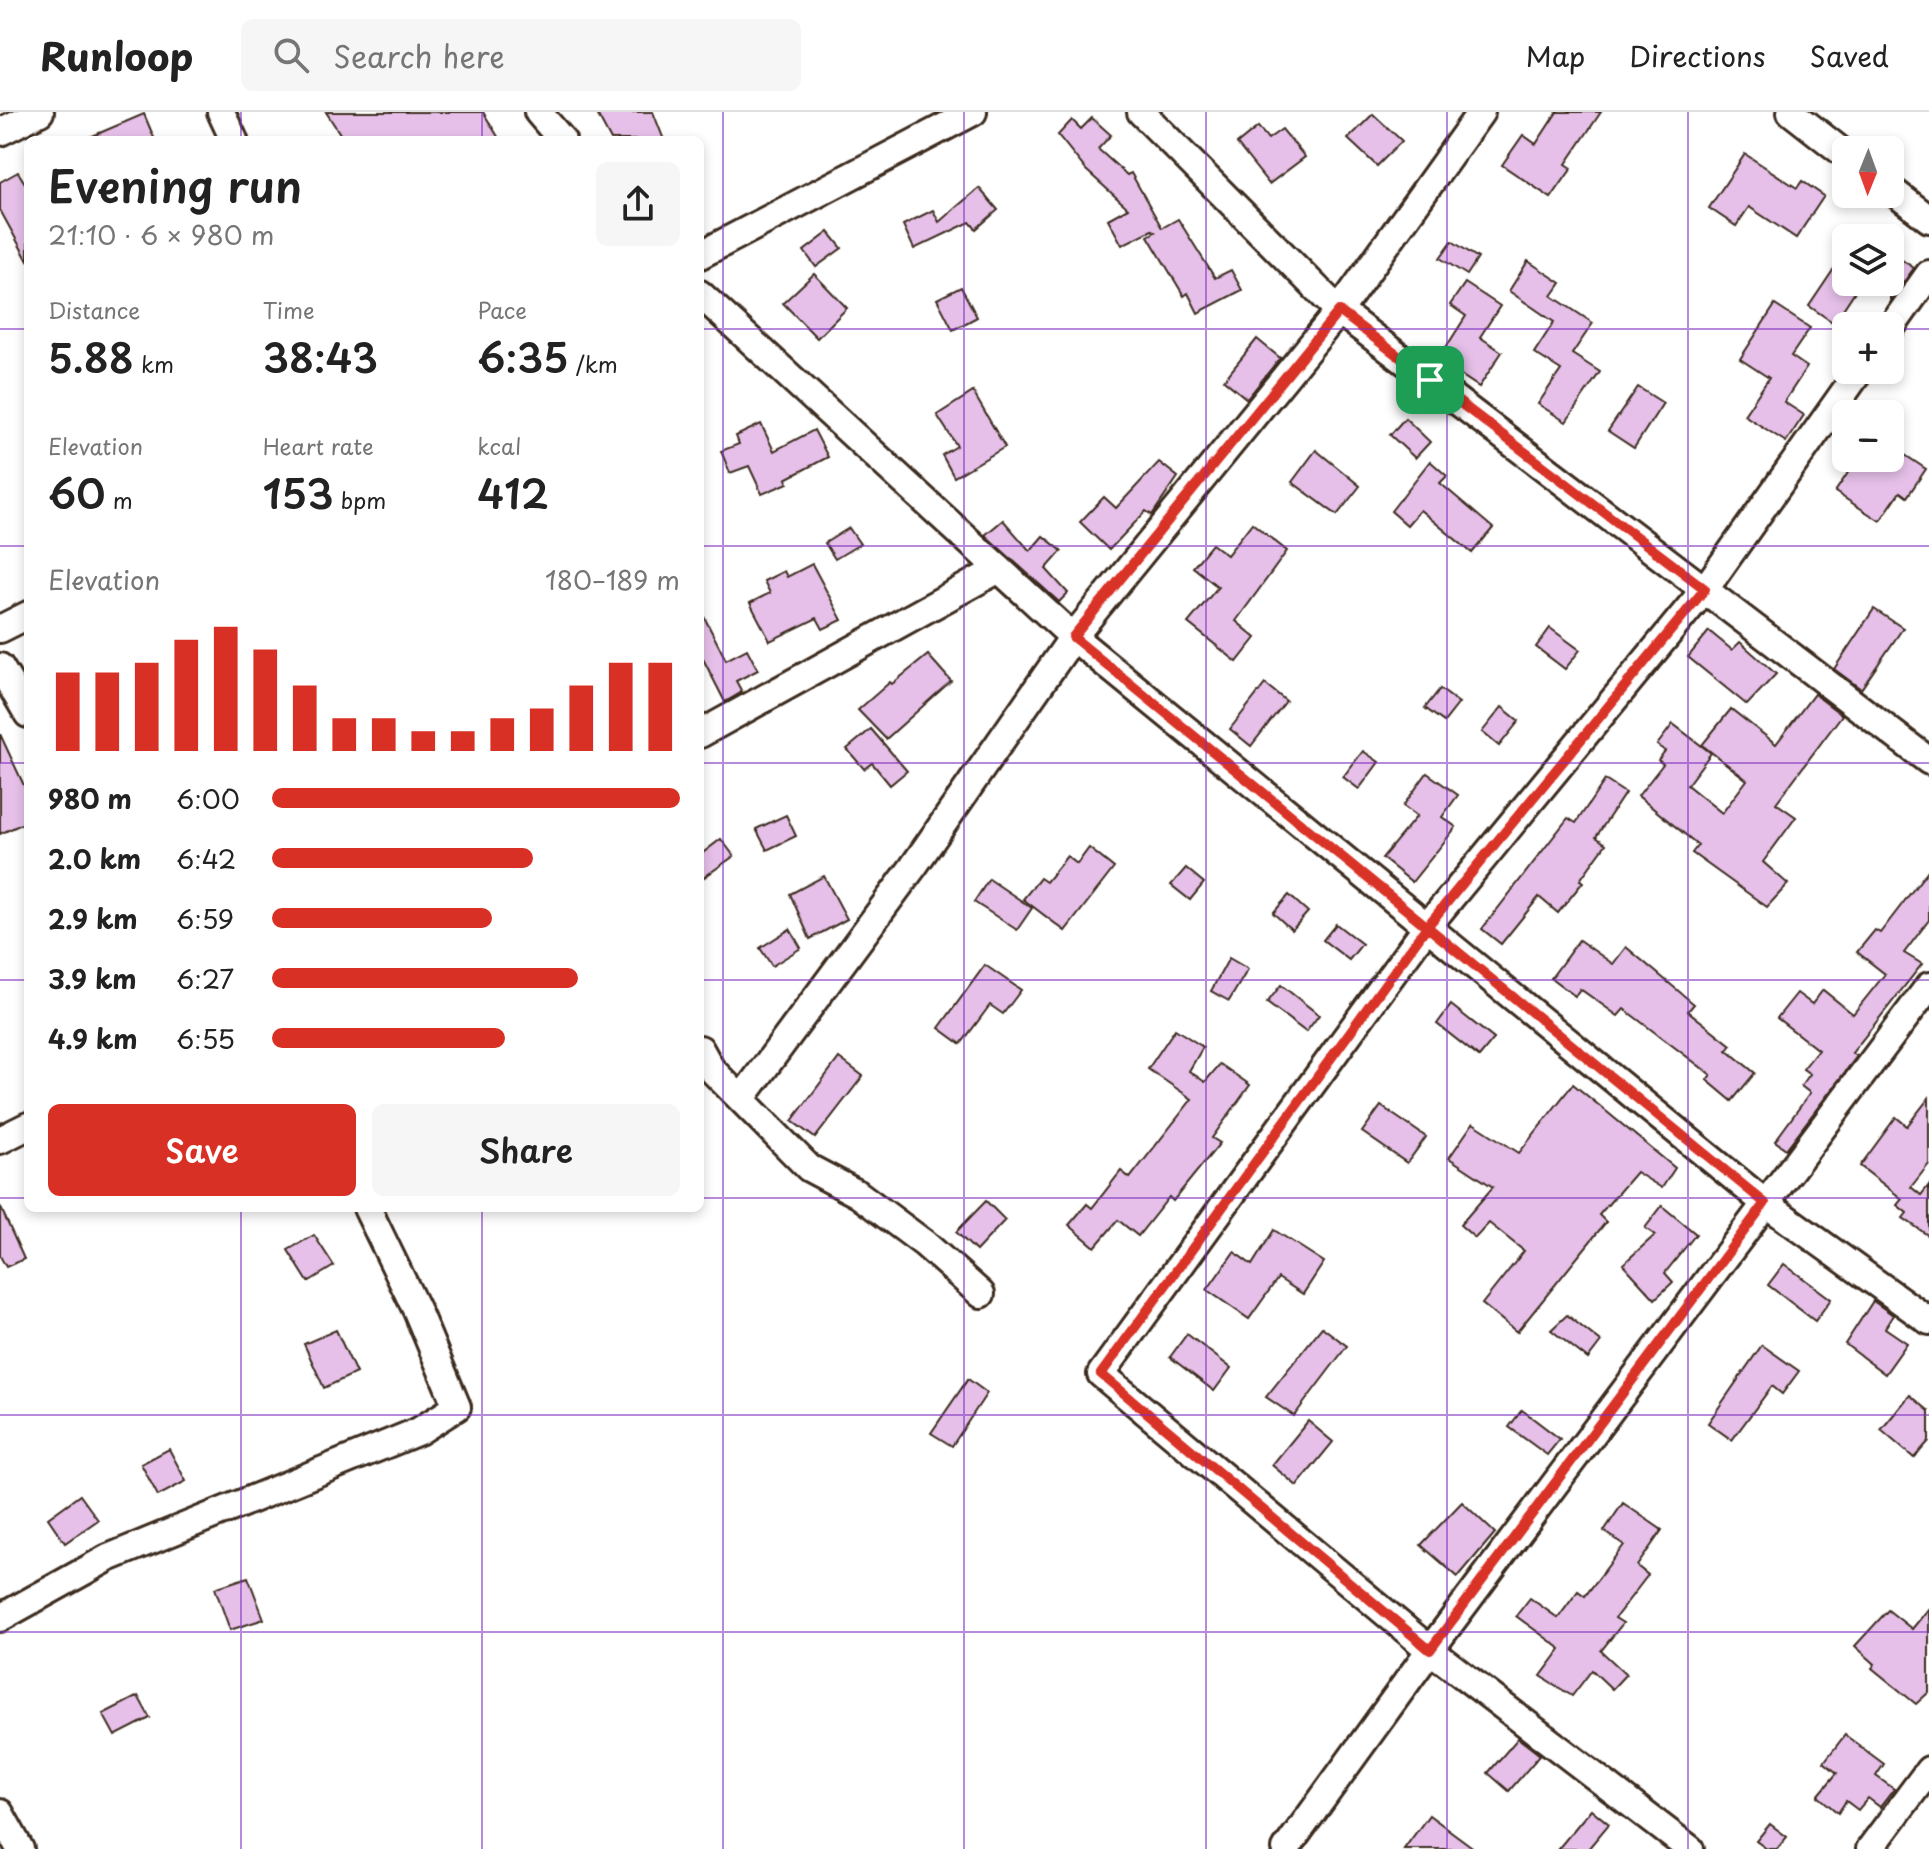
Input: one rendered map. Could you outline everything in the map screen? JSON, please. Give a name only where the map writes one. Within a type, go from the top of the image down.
[{"type":"street","points":[[0,132],[40,112]]},
{"type":"street","points":[[221,112],[232,136]]},
{"type":"street","points":[[538,112],[559,136]]},
{"type":"street","points":[[704,253],[973,112]]},
{"type":"street","points":[[1141,112],[1339,311],[1929,761]]},
{"type":"street","points":[[742,1098],[913,867],[1073,637],[1339,311],[1481,112]]},
{"type":"street","points":[[1791,112],[1832,144]]},
{"type":"street","points":[[1904,200],[1929,219]]},
{"type":"street","points":[[1902,312],[1929,274]]},
{"type":"street","points":[[704,298],[1073,637],[1425,929],[1765,1203],[1929,1321]]},
{"type":"street","points":[[1690,1849],[1430,1650],[1101,1374],[1425,929],[1705,589],[1850,384]]},
{"type":"street","points":[[704,732],[999,569]]},
{"type":"street","points":[[0,629],[24,617]]},
{"type":"street","points":[[0,667],[24,707]]},
{"type":"street","points":[[1286,1849],[1430,1650],[1929,986]]},
{"type":"street","points":[[704,1056],[711,1069],[809,1168],[858,1194],[925,1244],[981,1294]]},
{"type":"street","points":[[0,1140],[24,1128]]},
{"type":"street","points":[[0,1618],[108,1558],[419,1431],[457,1407],[417,1311],[369,1212]]},
{"type":"street","points":[[1870,1849],[1929,1770]]},
{"type":"street","points":[[0,1813],[20,1849]]},
{"type":"building","points":[[326,112],[483,112],[498,136],[341,136]]},
{"type":"building","points":[[596,112],[653,112],[662,136],[609,136]]},
{"type":"building","points":[[1557,112],[1601,112],[1566,164],[1572,168],[1551,198],[1502,165],[1523,135],[1536,144]]},
{"type":"building","points":[[144,114],[153,136],[92,136]]},
{"type":"building","points":[[1373,114],[1402,141],[1377,166],[1348,139]]},
{"type":"building","points":[[1092,118],[1111,135],[1098,149],[1127,175],[1131,173],[1162,228],[1178,219],[1215,278],[1231,270],[1242,290],[1198,313],[1188,293],[1184,296],[1148,236],[1155,232],[1152,230],[1122,245],[1108,219],[1128,208],[1086,170],[1058,135],[1072,120],[1081,129]]},
{"type":"building","points":[[1258,127],[1268,139],[1282,129],[1305,157],[1269,184],[1237,144]]},
{"type":"building","points":[[1745,154],[1797,188],[1802,181],[1824,196],[1796,238],[1749,207],[1736,226],[1709,208]]},
{"type":"building","points":[[18,172],[24,182],[24,254],[0,210],[0,182]]},
{"type":"building","points":[[979,188],[998,210],[976,229],[970,222],[914,249],[903,225],[933,210],[939,222]]},
{"type":"building","points":[[829,232],[842,248],[816,267],[804,251]]},
{"type":"building","points":[[1452,241],[1478,258],[1467,275],[1440,258]]},
{"type":"building","points":[[1528,261],[1561,283],[1552,296],[1593,323],[1572,354],[1600,372],[1566,422],[1538,404],[1561,370],[1534,353],[1554,322],[1509,291]]},
{"type":"building","points":[[1904,261],[1914,268],[1904,282]]},
{"type":"building","points":[[1832,272],[1832,296],[1852,296],[1841,312],[1832,312],[1832,322],[1809,306]]},
{"type":"building","points":[[814,274],[847,308],[817,338],[783,303]]},
{"type":"building","points":[[1465,283],[1500,306],[1480,337],[1502,352],[1479,387],[1438,360],[1466,316],[1450,305]]},
{"type":"building","points":[[961,287],[977,317],[953,330],[937,299]]},
{"type":"building","points":[[1775,305],[1810,328],[1791,356],[1807,367],[1784,402],[1804,415],[1786,442],[1744,415],[1769,378],[1740,359]]},
{"type":"building","points":[[1257,339],[1280,358],[1247,399],[1224,380]]},
{"type":"building","points":[[1638,387],[1663,403],[1634,448],[1608,431]]},
{"type":"building","points":[[973,392],[1005,447],[954,477],[942,455],[957,446],[937,415]]},
{"type":"building","points":[[1405,418],[1430,442],[1415,458],[1390,435]]},
{"type":"building","points":[[761,424],[774,451],[814,430],[828,457],[786,479],[788,483],[762,494],[749,466],[730,473],[721,451],[739,444],[736,436]]},
{"type":"building","points":[[1316,450],[1360,486],[1337,515],[1292,482]]},
{"type":"building","points":[[1904,454],[1926,469],[1907,497],[1900,492],[1880,521],[1835,492],[1849,472],[1904,472]]},
{"type":"building","points":[[1430,461],[1447,476],[1440,483],[1493,528],[1472,553],[1420,510],[1407,525],[1391,511]]},
{"type":"building","points":[[1159,462],[1178,477],[1152,515],[1146,511],[1109,550],[1080,522],[1104,497],[1116,508]]},
{"type":"building","points":[[1003,520],[1030,551],[1043,536],[1062,551],[1046,569],[1068,593],[1059,602],[985,535]]},
{"type":"building","points":[[1252,523],[1287,551],[1236,621],[1256,638],[1237,662],[1188,623],[1218,587],[1193,567],[1212,544],[1227,555]]},
{"type":"building","points":[[849,528],[860,544],[835,559],[825,543]]},
{"type":"building","points":[[812,564],[842,620],[823,629],[817,618],[770,641],[750,603],[770,593],[764,581],[784,571],[787,577]]},
{"type":"building","points":[[1874,609],[1903,628],[1861,689],[1834,669]]},
{"type":"building","points":[[704,617],[726,660],[747,649],[758,670],[736,681],[742,692],[725,702],[704,661]]},
{"type":"building","points":[[1550,628],[1580,650],[1565,669],[1536,647]]},
{"type":"building","points":[[1709,631],[1732,650],[1740,642],[1776,674],[1747,705],[1688,657]]},
{"type":"building","points":[[928,655],[951,681],[886,739],[858,710]]},
{"type":"building","points":[[1265,684],[1286,701],[1251,746],[1230,729]]},
{"type":"building","points":[[1440,689],[1459,703],[1444,722],[1425,708]]},
{"type":"building","points":[[1814,694],[1842,715],[1776,803],[1796,817],[1763,862],[1788,884],[1767,907],[1692,853],[1698,845],[1638,796],[1663,764],[1658,760],[1665,751],[1657,745],[1673,724],[1711,753],[1687,785],[1722,813],[1747,780],[1702,745],[1731,709],[1776,744]]},
{"type":"building","points":[[1502,707],[1519,721],[1499,746],[1482,732]]},
{"type":"building","points":[[871,729],[907,771],[890,785],[872,763],[864,769],[847,749]]},
{"type":"building","points":[[0,734],[24,785],[24,823],[0,834]]},
{"type":"building","points":[[1363,751],[1379,762],[1359,789],[1343,777]]},
{"type":"building","points":[[1427,773],[1458,795],[1442,817],[1456,827],[1412,882],[1382,858],[1417,816],[1403,806]]},
{"type":"building","points":[[1605,780],[1625,793],[1596,837],[1606,844],[1580,880],[1583,882],[1558,913],[1539,897],[1501,944],[1482,929],[1568,818],[1576,823]]},
{"type":"building","points":[[786,815],[796,836],[767,850],[756,829]]},
{"type":"building","points":[[721,839],[734,856],[704,877],[704,852]]},
{"type":"building","points":[[1089,848],[1114,868],[1065,931],[1023,899],[1040,878],[1046,882],[1067,856],[1077,864]]},
{"type":"building","points":[[1186,868],[1204,883],[1190,900],[1171,885]]},
{"type":"building","points":[[1929,869],[1929,920],[1904,953],[1922,964],[1852,1053],[1857,1056],[1786,1149],[1775,1141],[1810,1093],[1801,1086],[1810,1074],[1803,1069],[1818,1050],[1777,1018],[1797,993],[1812,1004],[1823,990],[1853,1014],[1885,974],[1857,952],[1875,930],[1880,933]]},
{"type":"building","points":[[824,876],[847,919],[810,939],[790,894]]},
{"type":"building","points":[[989,879],[1032,908],[1017,930],[974,902]]},
{"type":"building","points":[[1289,895],[1308,912],[1292,930],[1273,913]]},
{"type":"building","points":[[1336,924],[1362,944],[1349,960],[1323,940]]},
{"type":"building","points":[[790,929],[801,948],[772,966],[760,948]]},
{"type":"building","points":[[1579,940],[1613,964],[1626,947],[1694,1004],[1688,1011],[1731,1045],[1727,1050],[1755,1073],[1732,1101],[1707,1080],[1711,1075],[1624,1009],[1618,1016],[1580,989],[1575,996],[1551,978]]},
{"type":"building","points":[[1229,958],[1248,969],[1229,1001],[1211,991]]},
{"type":"building","points":[[985,965],[1021,990],[1003,1014],[990,1005],[961,1044],[939,1028]]},
{"type":"building","points":[[1281,985],[1319,1015],[1306,1032],[1267,1003]]},
{"type":"building","points":[[1451,1005],[1494,1039],[1479,1057],[1437,1024]]},
{"type":"building","points":[[1175,1029],[1203,1047],[1189,1071],[1205,1082],[1220,1064],[1250,1085],[1212,1138],[1220,1143],[1173,1201],[1169,1197],[1138,1236],[1118,1220],[1095,1247],[1069,1225],[1087,1204],[1092,1208],[1121,1171],[1130,1178],[1192,1099],[1148,1069]]},
{"type":"building","points":[[839,1058],[863,1076],[815,1138],[792,1121]]},
{"type":"building","points":[[1573,1084],[1675,1168],[1662,1188],[1636,1172],[1599,1215],[1606,1222],[1517,1332],[1482,1304],[1524,1251],[1489,1223],[1475,1238],[1460,1225],[1493,1187],[1449,1158],[1473,1123],[1519,1153]]},
{"type":"building","points":[[1929,1098],[1929,1164],[1911,1187],[1921,1195],[1929,1185],[1929,1236],[1903,1218],[1907,1213],[1897,1205],[1902,1199],[1860,1166],[1896,1117],[1907,1126]]},
{"type":"building","points":[[1381,1106],[1426,1137],[1407,1163],[1362,1132]]},
{"type":"building","points":[[986,1201],[1005,1220],[976,1251],[956,1232]]},
{"type":"building","points":[[0,1206],[24,1259],[6,1267],[0,1256]]},
{"type":"building","points":[[1662,1206],[1696,1234],[1665,1273],[1673,1282],[1655,1299],[1623,1264],[1655,1235],[1645,1228]]},
{"type":"building","points":[[1274,1230],[1324,1262],[1303,1294],[1278,1278],[1249,1319],[1207,1290],[1234,1252],[1252,1265]]},
{"type":"building","points":[[314,1235],[334,1266],[308,1282],[288,1250]]},
{"type":"building","points":[[1784,1264],[1831,1299],[1815,1321],[1768,1285]]},
{"type":"building","points":[[1873,1301],[1893,1315],[1885,1328],[1907,1343],[1885,1374],[1845,1344]]},
{"type":"building","points":[[1567,1315],[1601,1342],[1588,1359],[1551,1330]]},
{"type":"building","points":[[1322,1327],[1347,1346],[1294,1416],[1266,1397]]},
{"type":"building","points":[[336,1330],[356,1373],[324,1388],[304,1344]]},
{"type":"building","points":[[1187,1334],[1231,1368],[1214,1391],[1170,1357]]},
{"type":"building","points":[[1762,1345],[1799,1371],[1782,1394],[1772,1386],[1732,1440],[1708,1423]]},
{"type":"building","points":[[968,1379],[987,1393],[952,1446],[931,1433]]},
{"type":"building","points":[[1910,1395],[1929,1411],[1929,1441],[1914,1458],[1881,1430]]},
{"type":"building","points":[[1522,1410],[1560,1439],[1547,1455],[1509,1427]]},
{"type":"building","points":[[1308,1421],[1333,1442],[1297,1486],[1272,1465]]},
{"type":"building","points":[[169,1449],[186,1481],[158,1496],[141,1464]]},
{"type":"building","points":[[80,1495],[98,1520],[65,1543],[48,1518]]},
{"type":"building","points":[[1462,1502],[1495,1533],[1458,1577],[1421,1545]]},
{"type":"building","points":[[1623,1503],[1662,1530],[1637,1566],[1648,1575],[1615,1618],[1623,1623],[1601,1651],[1626,1674],[1612,1689],[1592,1670],[1572,1696],[1541,1676],[1561,1649],[1516,1616],[1530,1598],[1558,1618],[1578,1591],[1585,1596],[1624,1545],[1604,1531]]},
{"type":"building","points":[[248,1577],[264,1619],[230,1630],[215,1588]]},
{"type":"building","points":[[1929,1608],[1929,1692],[1916,1704],[1872,1668],[1875,1664],[1855,1646],[1888,1610],[1912,1629]]},
{"type":"building","points":[[138,1696],[150,1718],[115,1736],[103,1714]]},
{"type":"building","points":[[1845,1735],[1884,1764],[1876,1776],[1894,1789],[1880,1807],[1868,1798],[1858,1810],[1846,1801],[1838,1813],[1818,1796],[1837,1773],[1824,1762]]},
{"type":"building","points":[[1518,1738],[1540,1755],[1509,1791],[1488,1773]]},
{"type":"building","points":[[1591,1809],[1609,1824],[1588,1849],[1558,1849]]},
{"type":"building","points":[[1429,1815],[1475,1849],[1404,1849]]},
{"type":"building","points":[[1770,1824],[1787,1837],[1777,1849],[1767,1849],[1756,1841]]},
{"type":"route","points":[[1430,380],[1339,311],[1073,637],[1425,929],[1765,1203],[1430,1650],[1101,1374],[1425,929],[1705,589],[1430,380]]}]
